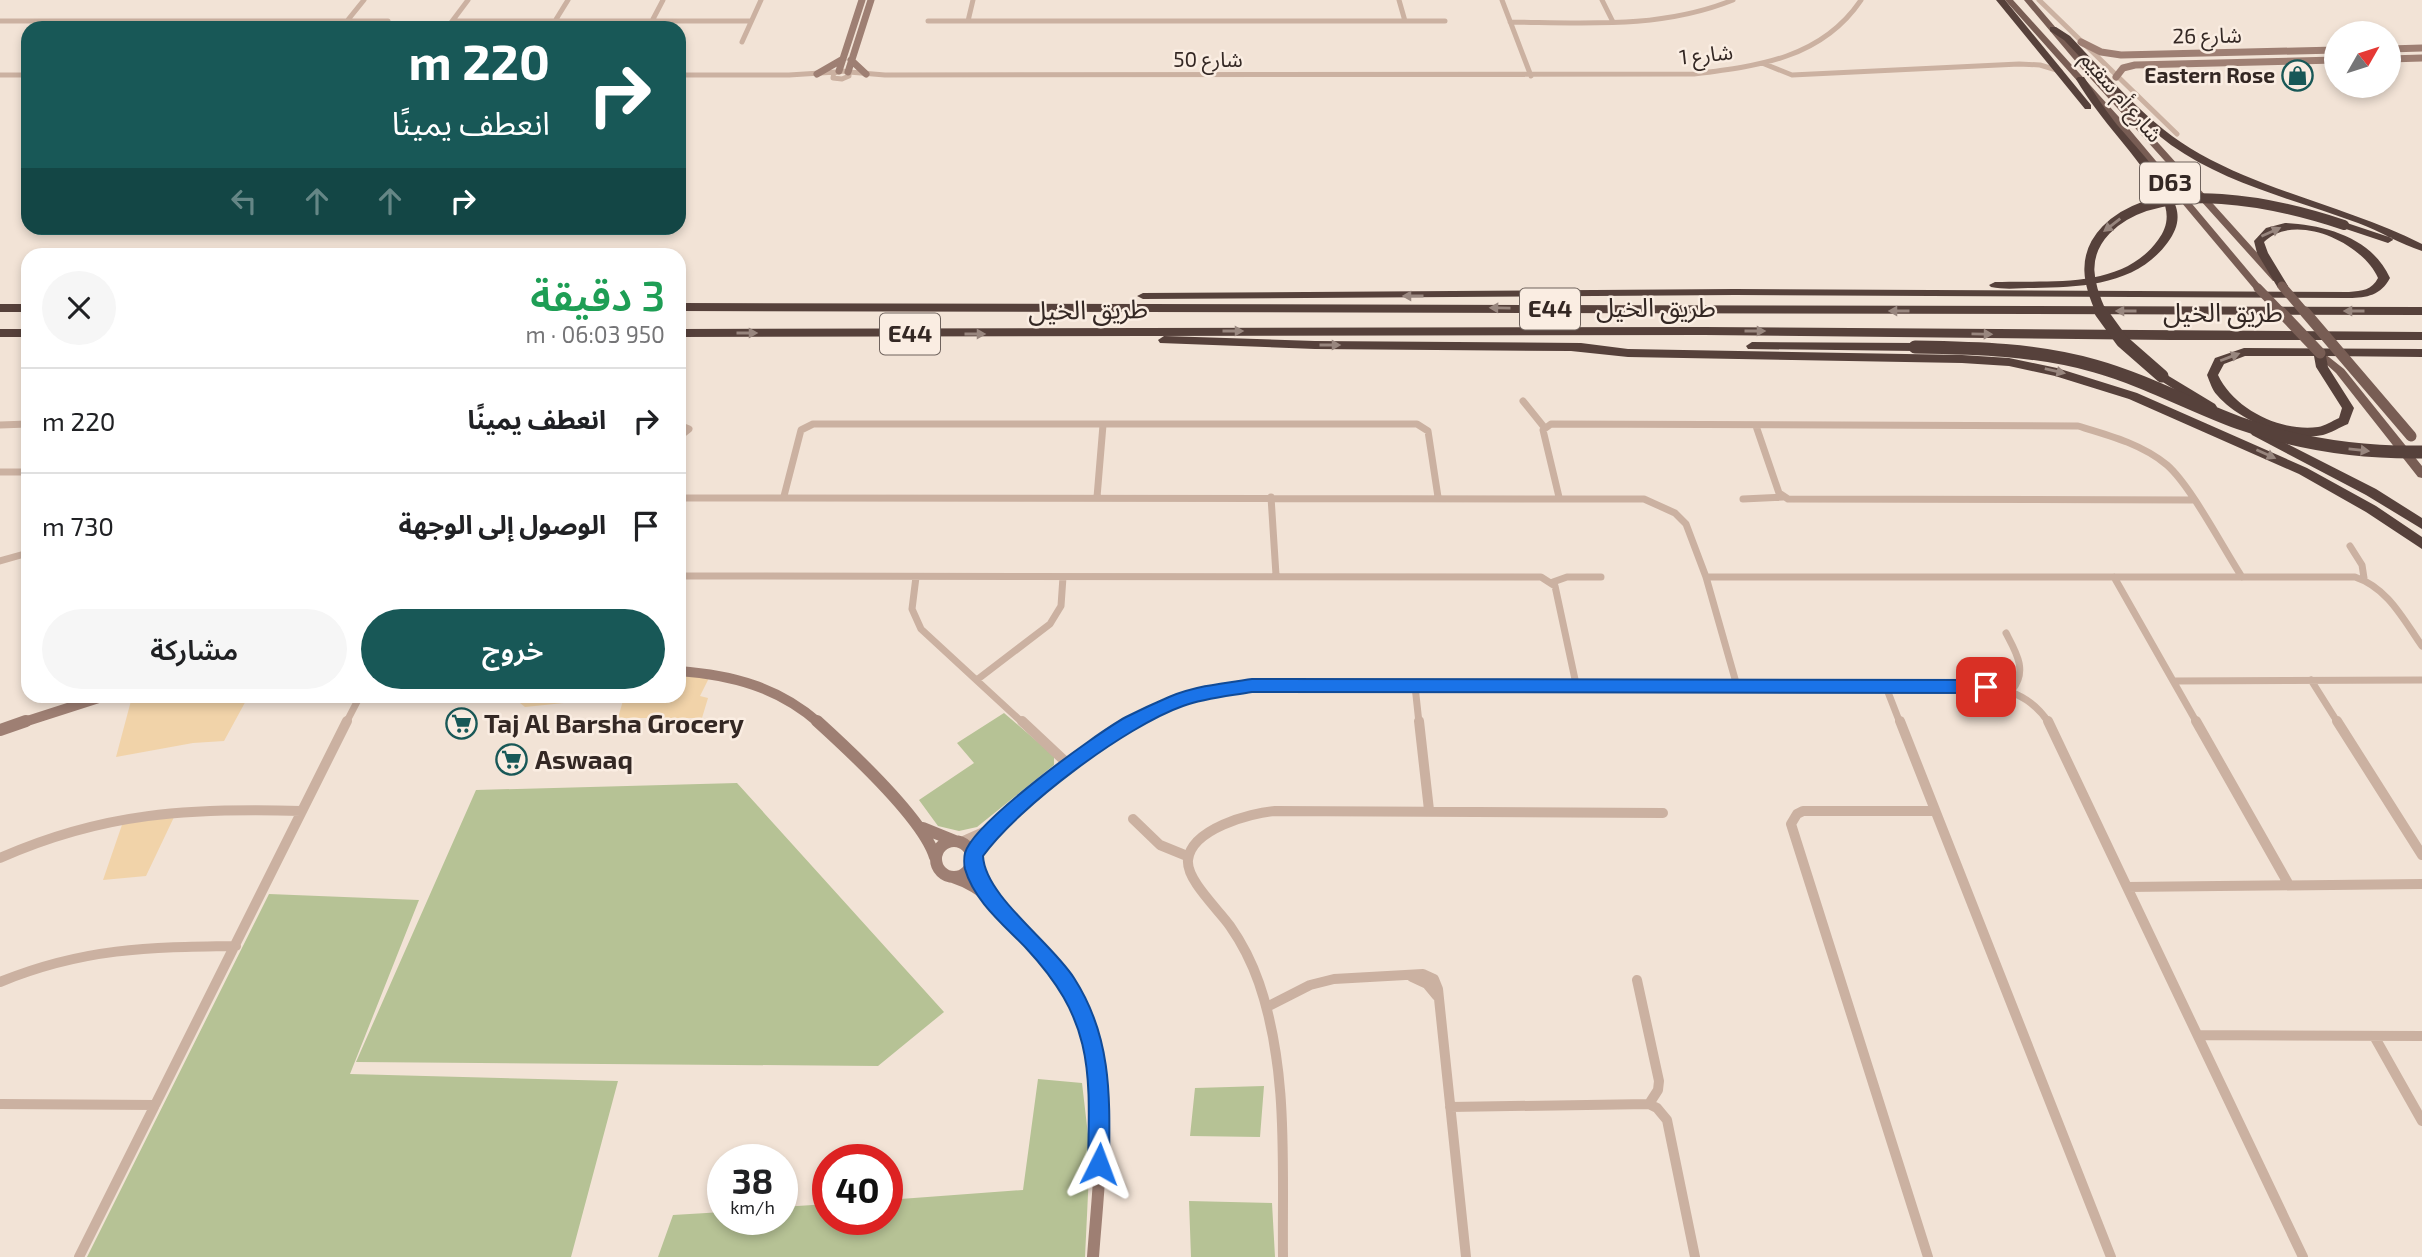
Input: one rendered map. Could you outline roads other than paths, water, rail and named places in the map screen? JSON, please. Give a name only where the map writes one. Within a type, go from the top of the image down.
[{"type":"highway","points":[[2000,0],[2060,71],[2155,194],[2166,218],[2166,238]]},
{"type":"highway","points":[[2053,27],[2070,37],[2116,83],[2177,134],[2231,165],[2422,241]]},
{"type":"highway","points":[[2053,27],[2145,117],[2186,151],[2251,180],[2385,230],[2422,251]]},
{"type":"highway","points":[[1823,294],[1847,289],[1973,286],[2102,278],[2141,265],[2155,255],[2174,218],[2168,199],[2093,100],[2081,79]]},
{"type":"highway","points":[[2422,251],[2344,225],[2268,205],[2200,200],[2143,208],[2110,225],[2094,243],[2089,257],[2089,279],[2093,296],[2115,332],[2162,376],[2215,410],[2354,482],[2422,524]]},
{"type":"highway","points":[[1020,306],[1048,299],[1078,297],[1823,294],[2349,296],[2372,292],[2381,286],[2384,278],[2377,261],[2355,244],[2319,230],[2288,227],[2268,232],[2259,241],[2259,249],[2278,275],[2282,286]]},
{"type":"highway","name":"طريق الخيل","points":[[686,307],[2422,312]]},
{"type":"highway","points":[[0,308],[21,308]]},
{"type":"highway","name":"طريق الخيل","points":[[686,333],[1729,331],[2422,336]]},
{"type":"highway","points":[[1140,332],[1159,339],[1184,342],[1571,347],[2001,348],[2057,356],[2121,374],[2215,414],[2277,434],[2340,448],[2422,450]]},
{"type":"highway","points":[[0,333],[21,333]]},
{"type":"highway","points":[[1571,347],[1628,353],[1962,359],[2009,362],[2057,372],[2133,396],[2303,471],[2371,509],[2422,544]]},
{"type":"highway","points":[[2320,353],[2320,363],[2345,398],[2348,408],[2344,421],[2329,429],[2298,431],[2259,421],[2227,400],[2212,378],[2215,364],[2235,353],[2369,353],[2422,356]]},
{"type":"highway","points":[[2275,441],[2422,533]]},
{"type":"main road","name":"شارع أم سقيم","points":[[2009,0],[2081,79],[2259,288],[2340,371],[2422,474]]},
{"type":"main road","name":"شارع أم سقيم","points":[[2028,0],[2282,286],[2422,450]]},
{"type":"street","points":[[347,21],[364,0]]},
{"type":"street","points":[[453,21],[468,0]]},
{"type":"street","points":[[555,21],[568,0]]},
{"type":"street","points":[[652,21],[663,0]]},
{"type":"street","points":[[742,42],[761,0]]},
{"type":"street","points":[[789,75],[847,74],[847,60],[862,0]]},
{"type":"street","points":[[836,74],[847,60],[871,0]]},
{"type":"street","points":[[968,21],[973,0]]},
{"type":"street","points":[[1399,0],[1405,21]]},
{"type":"street","points":[[1502,0],[1531,76]]},
{"type":"street","points":[[1602,0],[1613,22]]},
{"type":"street","points":[[1510,22],[1613,22],[1682,16],[1733,0]]},
{"type":"street","name":"شارع 1","points":[[1531,76],[1679,75],[1762,63],[1797,52],[1829,36],[1847,20],[1861,0]]},
{"type":"street","points":[[2039,0],[2177,134]]},
{"type":"street","points":[[0,21],[388,21]]},
{"type":"street","points":[[453,21],[751,21]]},
{"type":"street","points":[[928,21],[1445,21]]},
{"type":"street","name":"شارع 26","points":[[2081,41],[2095,50],[2121,55],[2324,50]]},
{"type":"street","points":[[2401,48],[2422,48]]},
{"type":"street","points":[[2272,61],[2265,56],[2276,51]]},
{"type":"street","points":[[2019,64],[2037,61],[2046,54]]},
{"type":"street","points":[[2401,59],[2422,58]]},
{"type":"street","points":[[847,60],[866,74]]},
{"type":"street","points":[[817,74],[847,60]]},
{"type":"street","name":"شارع 26","points":[[2116,77],[2123,68],[2135,65],[2324,60]]},
{"type":"street","points":[[1762,63],[1792,75],[2019,64],[2040,65],[2060,71]]},
{"type":"street","points":[[686,75],[836,74]]},
{"type":"street","name":"شارع 50","points":[[847,74],[885,75]]},
{"type":"street","name":"شارع 50","points":[[847,74],[1531,76]]},
{"type":"street","points":[[0,75],[21,75]]},
{"type":"street","points":[[1523,401],[1544,427],[1559,497]]},
{"type":"street","points":[[1544,427],[1550,424],[2090,428],[2158,458],[2175,473],[2242,577]]},
{"type":"street","points":[[0,425],[21,425]]},
{"type":"street","points":[[784,496],[799,438],[811,429],[828,425],[1406,425],[1421,430],[1429,439],[1438,497]]},
{"type":"street","points":[[1097,497],[1103,425]]},
{"type":"street","points":[[1545,438],[1551,429],[1564,426]]},
{"type":"street","points":[[1756,426],[1779,493],[1783,497]]},
{"type":"street","points":[[0,472],[21,472]]},
{"type":"street","points":[[1272,497],[1276,575]]},
{"type":"street","points":[[686,498],[1635,498],[1661,504],[1686,524],[1706,577],[1737,685]]},
{"type":"street","points":[[1743,499],[2192,500]]},
{"type":"street","points":[[2350,546],[2362,565],[2364,578]]},
{"type":"street","points":[[0,561],[21,555]]},
{"type":"street","points":[[686,576],[1276,575],[1541,577],[1553,582],[1567,577],[1601,578]]},
{"type":"street","points":[[916,576],[912,609],[915,620],[929,637],[1070,766]]},
{"type":"street","points":[[978,679],[1050,624],[1061,606],[1063,577]]},
{"type":"street","points":[[1706,577],[2364,578],[2381,589],[2422,646]]},
{"type":"street","points":[[2114,577],[2288,885]]},
{"type":"street","points":[[1553,582],[1576,684]]},
{"type":"street","points":[[2006,633],[2021,668],[2021,681],[2012,690]]},
{"type":"street","points":[[686,672],[742,680],[772,691],[801,708],[920,827],[930,841],[939,871],[984,890],[1026,933],[1068,985],[1083,1014],[1094,1046],[1100,1081],[1101,1117],[1093,1257]]},
{"type":"street","points":[[2311,680],[2422,855]]},
{"type":"street","points":[[2174,681],[2422,680]]},
{"type":"street","points":[[934,857],[942,846],[994,827],[1070,766],[1130,723],[1176,701],[1252,685],[1737,685],[1999,687],[2012,690],[2028,698],[2048,721],[2303,1257]]},
{"type":"street","points":[[1415,686],[1429,810]]},
{"type":"street","points":[[1886,687],[2110,1257]]},
{"type":"street","points":[[69,706],[72,703]]},
{"type":"street","points":[[0,730],[79,703]]},
{"type":"street","points":[[79,1257],[356,703]]},
{"type":"street","points":[[0,858],[85,827],[160,813],[195,810],[301,811]]},
{"type":"street","points":[[1283,1257],[1278,1073],[1267,1007],[1249,960],[1233,929],[1189,874],[1187,856],[1200,840],[1225,823],[1261,812],[1429,810],[1663,813]]},
{"type":"street","points":[[1928,1257],[1791,824],[1797,814],[1803,811],[1934,811]]},
{"type":"street","points":[[1133,819],[1160,845],[1187,856]]},
{"type":"street","points":[[920,827],[967,845],[984,890]]},
{"type":"street","points":[[953,877],[967,870],[994,827]]},
{"type":"street","points":[[2127,887],[2422,884]]},
{"type":"street","points":[[0,982],[57,959],[89,951],[120,947],[236,946]]},
{"type":"street","points":[[1267,1007],[1310,985],[1334,979],[1409,976],[1427,984],[1438,998],[1466,1257]]},
{"type":"street","points":[[1637,980],[1659,1081],[1658,1090],[1649,1104]]},
{"type":"street","points":[[2199,1035],[2422,1036]]},
{"type":"street","points":[[2374,1036],[2422,1121]]},
{"type":"street","points":[[0,1104],[155,1105]]},
{"type":"street","points":[[1450,1107],[1649,1104],[1657,1108],[1667,1120],[1695,1257]]},
{"type":"place","name":"Eastern Rose","points":[[2298,76]]},
{"type":"place","name":"Taj Al Barsha Grocery","points":[[461,724]]},
{"type":"place","name":"Aswaaq","points":[[512,760]]}]
